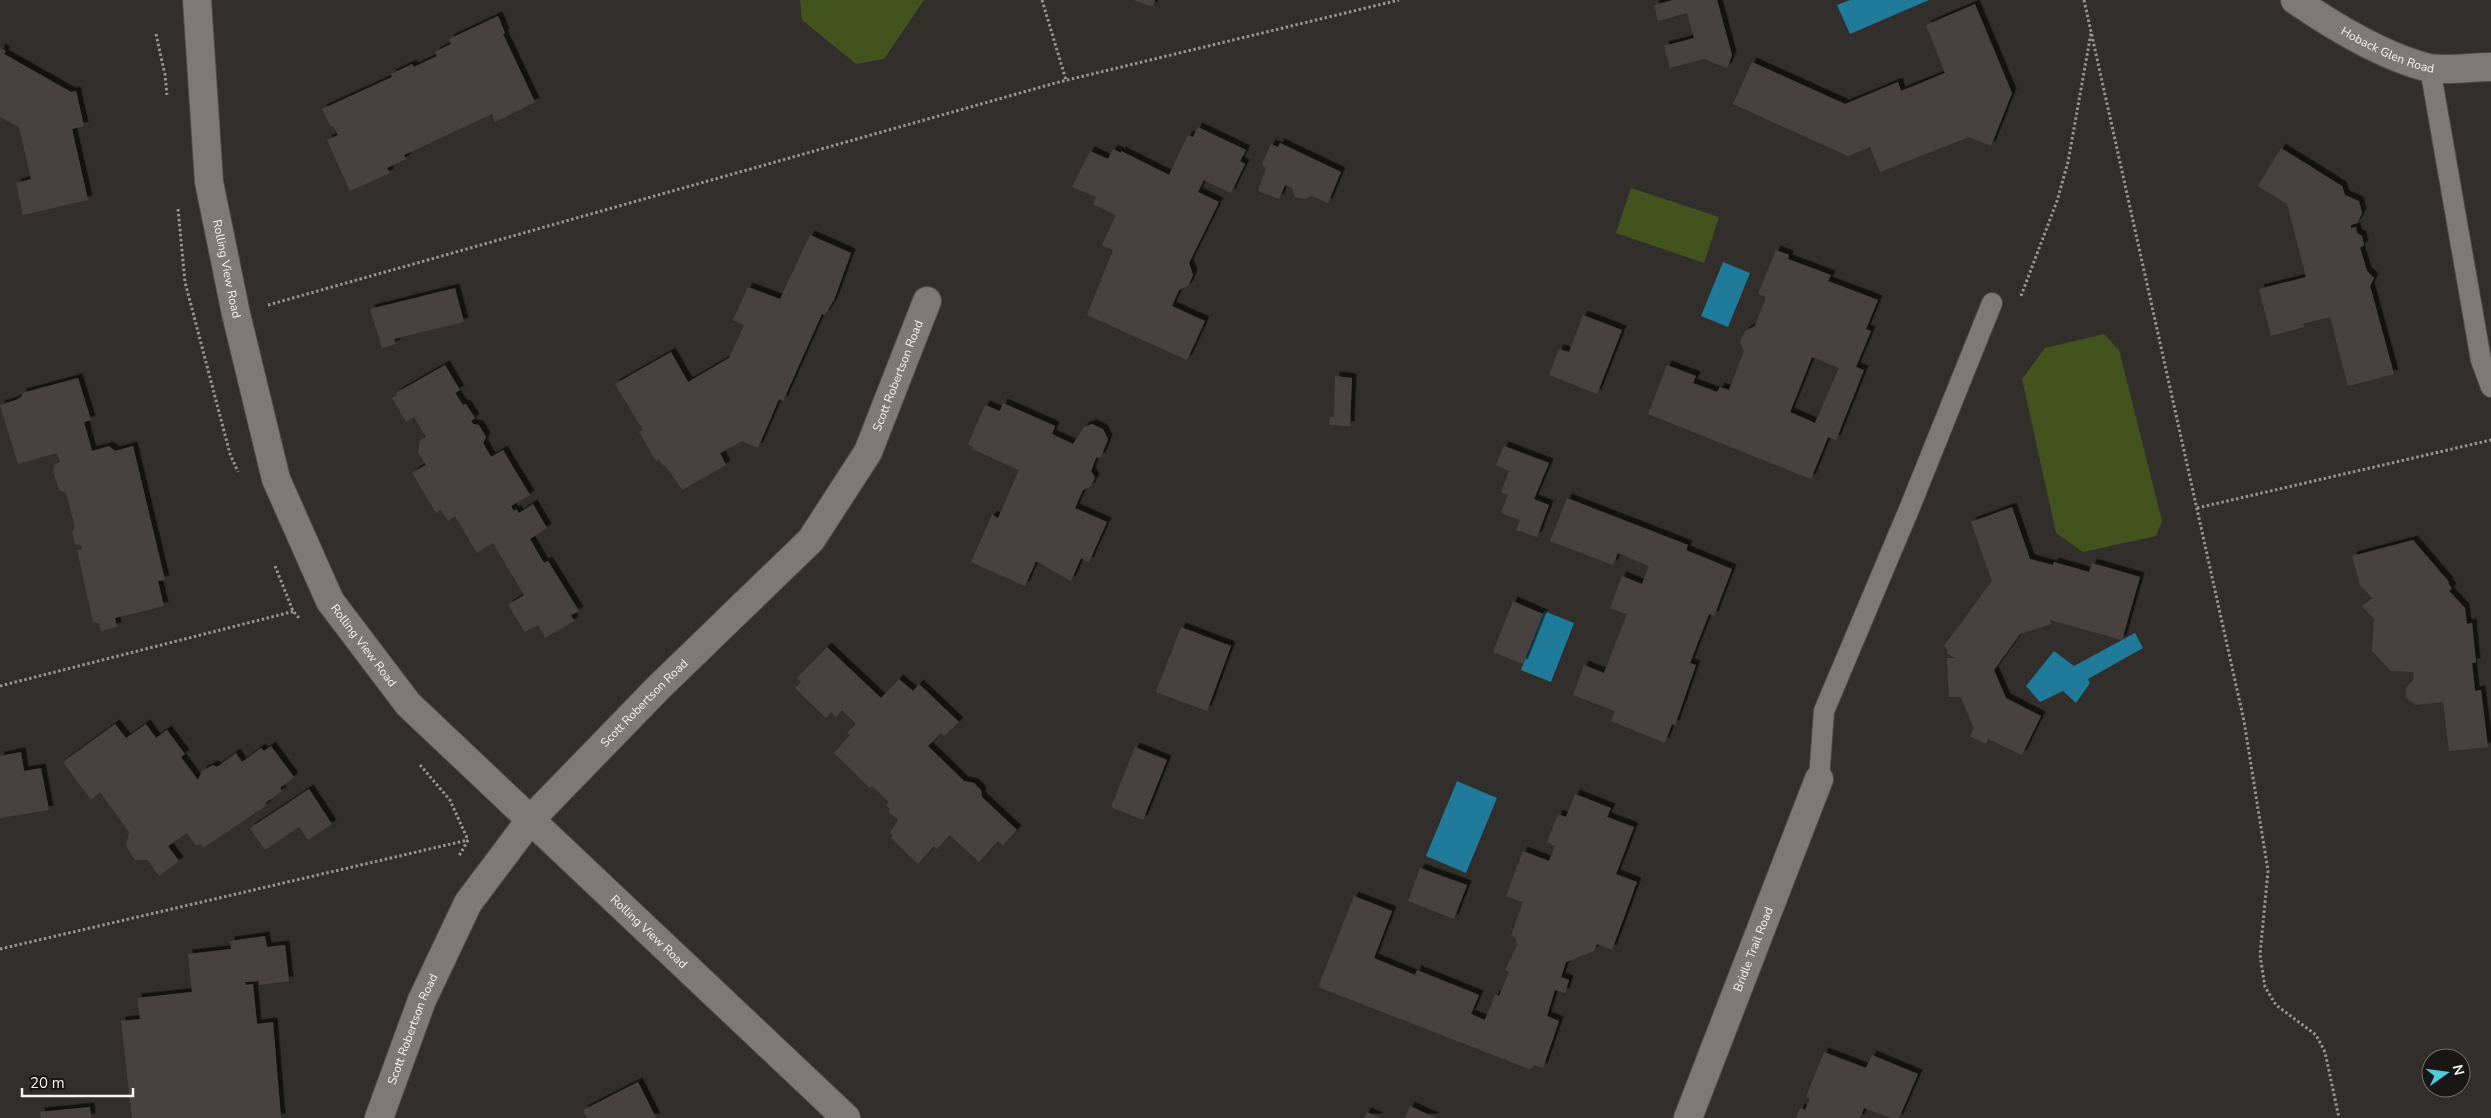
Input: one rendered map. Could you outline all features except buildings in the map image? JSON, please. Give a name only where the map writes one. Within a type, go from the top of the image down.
[{"type":"street","name":"Rolling View Road","points":[[197,0],[209,182],[236,314],[276,479],[330,601],[408,704],[846,1118]]},
{"type":"street","name":"Hoback Glen Road","points":[[2294,0],[2330,24],[2381,50],[2430,68],[2491,67]]},
{"type":"street","name":"Scott Robertson Road","points":[[378,1118],[422,1000],[468,903],[531,819],[659,687],[811,540],[868,452],[927,301]]},
{"type":"street","name":"Bridle Trail Road","points":[[1688,1118],[1819,779]]},
{"type":"lane","points":[[2430,68],[2481,360],[2491,387]]},
{"type":"lane","points":[[1819,779],[1824,711],[1910,507],[1992,303]]},
{"type":"path","points":[[1042,0],[1066,80]]},
{"type":"path","points":[[236,314],[1066,80],[1399,0]]},
{"type":"path","points":[[2084,0],[2244,721],[2268,871],[2260,955],[2265,987],[2276,1005],[2316,1035],[2325,1052],[2339,1118]]},
{"type":"path","points":[[2018,303],[2058,201],[2068,162],[2092,30]]},
{"type":"path","points":[[2197,508],[2491,440]]},
{"type":"path","points":[[0,686],[330,601]]},
{"type":"path","points":[[0,949],[468,840]]},
{"type":"green space","points":[[800,0],[924,0],[884,59],[856,64],[802,20]]},
{"type":"green space","points":[[1631,188],[1719,217],[1704,263],[1616,233]]},
{"type":"green space","points":[[2104,334],[2119,350],[2162,521],[2156,536],[2083,552],[2056,533],[2022,379],[2045,348]]},
{"type":"water","points":[[1850,0],[1929,0],[1850,34],[1837,5]]},
{"type":"water","points":[[1723,262],[1750,273],[1728,327],[1701,316]]},
{"type":"water","points":[[1544,611],[1574,623],[1551,682],[1521,670]]},
{"type":"water","points":[[2135,633],[2143,648],[2088,679],[2090,683],[2076,703],[2063,691],[2040,702],[2026,686],[2054,651],[2074,666]]},
{"type":"water","points":[[1457,781],[1497,798],[1466,873],[1426,856]]}]
